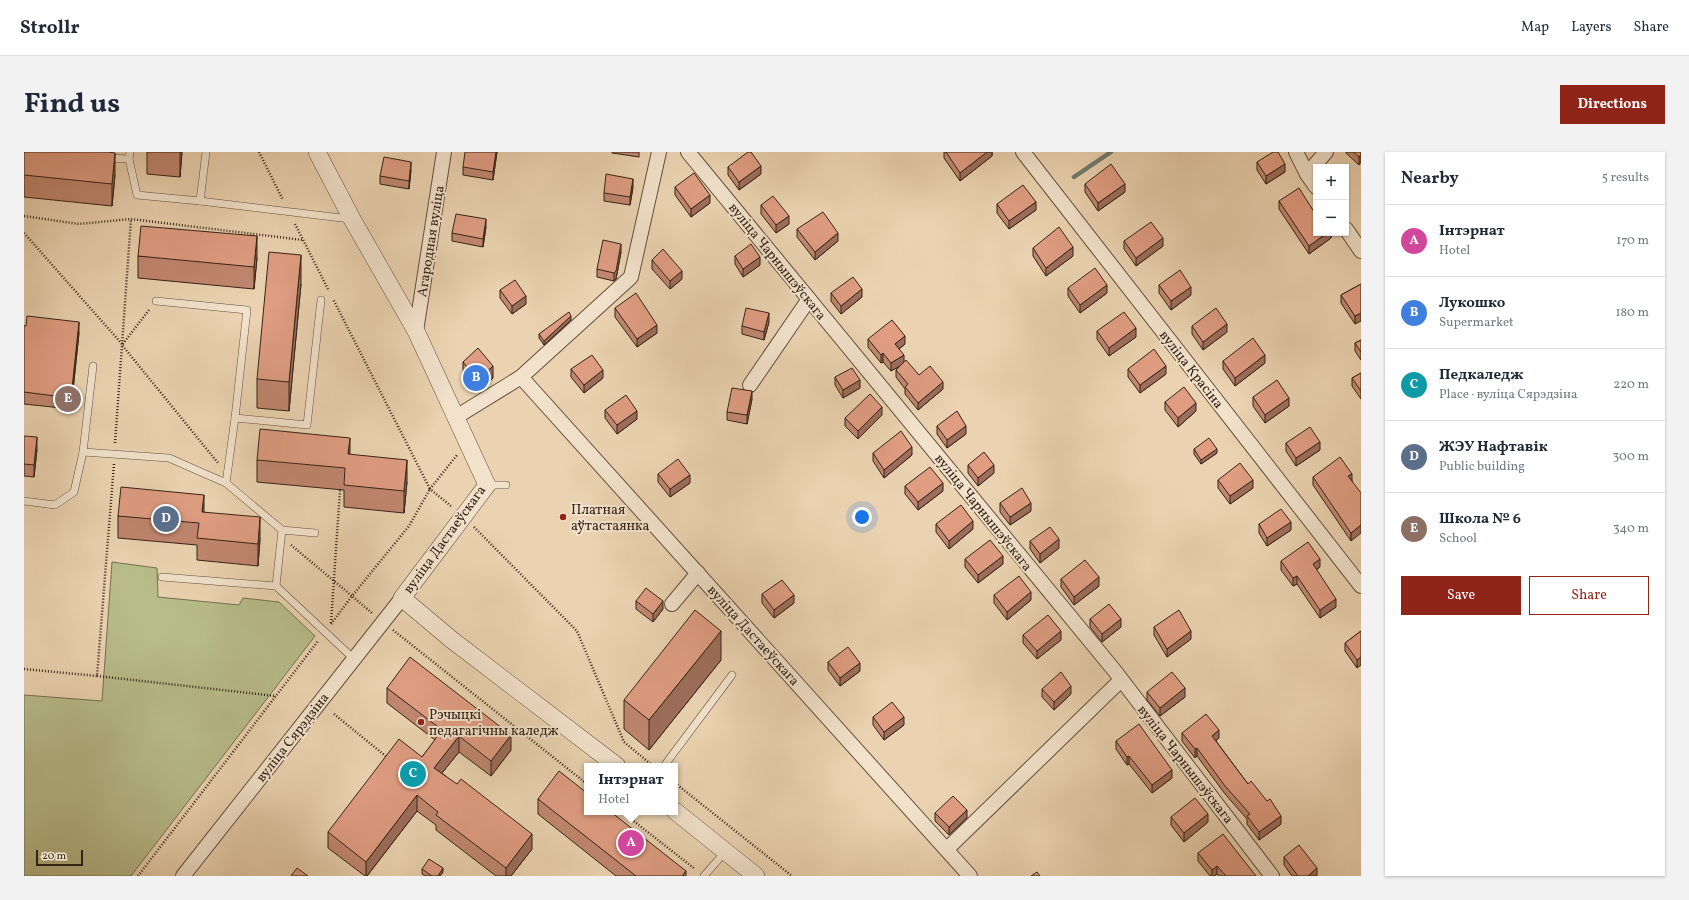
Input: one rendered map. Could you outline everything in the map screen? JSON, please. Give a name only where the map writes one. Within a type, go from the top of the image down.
[{"type":"street","name":"вуліца Дастаеўскага","points":[[317,152],[352,219],[416,331],[486,485],[402,598],[452,640],[613,763]]},
{"type":"street","name":"Агародная вуліца","points":[[416,331],[444,152]]},
{"type":"street","points":[[456,418],[521,377],[631,277],[659,152]]},
{"type":"street","name":"вуліца Чарнышэўскага","points":[[688,152],[1121,680],[1272,876]]},
{"type":"street","name":"вуліца Красіна","points":[[1023,152],[1361,586]]},
{"type":"street","points":[[1296,152],[1313,183]]},
{"type":"street","points":[[1307,174],[1326,152]]},
{"type":"street","points":[[1349,233],[1361,250]]},
{"type":"street","points":[[750,385],[809,299]]},
{"type":"street","name":"вуліца Дастаеўскага","points":[[521,377],[970,876]]},
{"type":"street","points":[[672,604],[698,573]]},
{"type":"street","name":"вуліца Сярэдзіна","points":[[183,876],[402,598]]},
{"type":"street","points":[[947,849],[1121,680]]},
{"type":"street","points":[[678,813],[756,876]]},
{"type":"lane","points":[[200,201],[206,152]]},
{"type":"lane","points":[[99,158],[130,155],[137,195],[352,219]]},
{"type":"lane","points":[[235,418],[307,425],[321,300]]},
{"type":"lane","points":[[156,301],[246,310],[235,418],[226,483]]},
{"type":"lane","points":[[24,501],[55,504],[74,492],[83,452],[93,366]]},
{"type":"lane","points":[[83,452],[169,458],[226,483],[282,530],[315,533]]},
{"type":"lane","points":[[486,485],[506,485]]},
{"type":"lane","points":[[276,586],[282,530]]},
{"type":"lane","points":[[162,577],[276,586],[354,659]]},
{"type":"lane","points":[[666,763],[732,675]]},
{"type":"lane","points":[[704,876],[725,852]]},
{"type":"path","points":[[259,152],[430,489],[463,516],[577,632],[624,742],[650,763]]},
{"type":"path","points":[[24,216],[79,224],[130,219],[303,240]]},
{"type":"path","points":[[96,676],[114,454],[130,219]]},
{"type":"path","points":[[24,233],[122,345]]},
{"type":"path","points":[[138,876],[352,596],[409,526],[430,489],[467,442]]},
{"type":"path","points":[[331,624],[340,490]]},
{"type":"path","points":[[352,596],[382,622],[584,782]]},
{"type":"path","points":[[24,669],[276,696]]},
{"type":"path","points":[[334,714],[393,762]]},
{"type":"path","points":[[678,785],[792,876]]},
{"type":"path","points":[[626,815],[697,871]]},
{"type":"green space","points":[[112,562],[157,568],[158,597],[239,605],[243,598],[279,602],[315,636],[131,876],[24,876],[24,695],[102,701]]},
{"type":"building","points":[[24,152],[115,153],[112,184],[24,175]]},
{"type":"building","points":[[465,152],[496,152],[493,172],[463,167]]},
{"type":"building","points":[[748,152],[751,152],[761,166],[739,182],[728,167]]},
{"type":"building","points":[[946,152],[987,152],[960,173]]},
{"type":"building","points":[[1273,152],[1278,152],[1285,164],[1266,176],[1257,162]]},
{"type":"building","points":[[1353,152],[1361,152],[1361,154],[1359,157]]},
{"type":"building","points":[[384,157],[411,162],[409,181],[380,176]]},
{"type":"building","points":[[1111,164],[1125,184],[1098,203],[1085,184]]},
{"type":"building","points":[[694,173],[710,195],[691,209],[675,187]]},
{"type":"building","points":[[606,174],[633,179],[630,197],[604,193]]},
{"type":"building","points":[[1023,185],[1036,202],[1009,221],[997,204]]},
{"type":"building","points":[[1299,188],[1313,210],[1313,236],[1323,236],[1309,246],[1279,201]]},
{"type":"building","points":[[773,196],[789,216],[776,225],[761,205]]},
{"type":"building","points":[[823,212],[838,233],[815,252],[797,229]]},
{"type":"building","points":[[456,214],[486,219],[483,239],[452,233]]},
{"type":"building","points":[[1151,222],[1163,238],[1136,258],[1124,241]]},
{"type":"building","points":[[141,226],[257,236],[254,267],[138,256]]},
{"type":"building","points":[[1059,227],[1073,247],[1046,268],[1033,248]]},
{"type":"building","points":[[603,240],[621,244],[616,271],[614,273],[597,269]]},
{"type":"building","points":[[751,244],[760,257],[743,269],[735,256]]},
{"type":"building","points":[[663,249],[682,271],[670,281],[652,260]]},
{"type":"building","points":[[269,252],[301,255],[289,382],[257,379]]},
{"type":"building","points":[[1095,268],[1107,285],[1080,305],[1068,288]]},
{"type":"building","points":[[1180,270],[1191,287],[1171,301],[1159,285]]},
{"type":"building","points":[[853,277],[862,289],[841,306],[831,293]]},
{"type":"building","points":[[515,280],[526,296],[512,306],[500,290]]},
{"type":"building","points":[[1361,284],[1361,313],[1355,316],[1341,295]]},
{"type":"building","points":[[636,293],[657,325],[637,339],[615,308]]},
{"type":"building","points":[[746,308],[769,313],[764,332],[742,326]]},
{"type":"building","points":[[1216,308],[1227,324],[1203,342],[1192,326]]},
{"type":"building","points":[[569,312],[571,316],[544,341],[539,334]]},
{"type":"building","points":[[1124,312],[1136,328],[1109,348],[1097,331]]},
{"type":"building","points":[[27,316],[79,322],[71,398],[24,392],[24,326],[26,326]]},
{"type":"building","points":[[892,320],[905,336],[895,344],[904,355],[891,363],[883,353],[881,355],[868,339]]},
{"type":"building","points":[[1253,338],[1265,355],[1235,378],[1223,361]]},
{"type":"building","points":[[1361,340],[1361,352],[1355,343]]},
{"type":"building","points":[[478,348],[493,366],[478,380],[463,362]]},
{"type":"building","points":[[1154,349],[1166,366],[1140,385],[1128,369]]},
{"type":"building","points":[[592,355],[603,370],[584,385],[571,369]]},
{"type":"building","points":[[906,360],[919,375],[930,366],[943,382],[918,403],[905,387],[908,384],[896,370]]},
{"type":"building","points":[[852,368],[860,380],[843,390],[835,377]]},
{"type":"building","points":[[1361,373],[1361,391],[1352,378]]},
{"type":"building","points":[[1277,380],[1289,398],[1265,415],[1253,397]]},
{"type":"building","points":[[1184,387],[1196,403],[1178,418],[1165,402]]},
{"type":"building","points":[[732,388],[752,391],[747,415],[727,412]]},
{"type":"building","points":[[870,394],[882,407],[858,431],[845,418]]},
{"type":"building","points":[[626,395],[637,411],[617,425],[605,410]]},
{"type":"building","points":[[957,411],[966,426],[947,440],[937,426]]},
{"type":"building","points":[[1310,427],[1320,442],[1296,458],[1286,443]]},
{"type":"building","points":[[260,429],[350,438],[348,454],[407,460],[404,491],[344,485],[345,468],[257,460]]},
{"type":"building","points":[[901,431],[912,447],[884,470],[873,453]]},
{"type":"building","points":[[24,436],[37,437],[34,465],[24,464]]},
{"type":"building","points":[[1209,438],[1217,449],[1201,460],[1194,449]]},
{"type":"building","points":[[984,452],[994,465],[978,478],[968,465]]},
{"type":"building","points":[[1340,457],[1352,474],[1348,476],[1361,493],[1361,525],[1351,533],[1313,477]]},
{"type":"building","points":[[678,459],[690,475],[670,489],[658,474]]},
{"type":"building","points":[[1240,463],[1253,480],[1230,496],[1218,480]]},
{"type":"building","points":[[930,467],[943,483],[918,502],[905,486]]},
{"type":"building","points":[[121,487],[204,495],[202,512],[260,517],[258,544],[197,538],[199,523],[118,516]]},
{"type":"building","points":[[1022,488],[1031,503],[1010,517],[1000,503]]},
{"type":"building","points":[[961,505],[973,521],[949,541],[936,524]]},
{"type":"building","points":[[1281,509],[1291,522],[1267,538],[1259,524]]},
{"type":"building","points":[[1050,527],[1059,539],[1040,554],[1030,541]]},
{"type":"building","points":[[990,540],[1003,556],[978,575],[965,559]]},
{"type":"building","points":[[1308,542],[1320,559],[1313,564],[1336,599],[1320,610],[1297,576],[1293,578],[1281,561]]},
{"type":"building","points":[[1085,560],[1099,577],[1074,597],[1061,579]]},
{"type":"building","points":[[1019,576],[1031,592],[1007,612],[994,595]]},
{"type":"building","points":[[782,580],[794,595],[774,610],[762,594]]},
{"type":"building","points":[[646,588],[663,601],[653,614],[636,601]]},
{"type":"building","points":[[1109,604],[1121,619],[1102,634],[1090,619]]},
{"type":"building","points":[[695,610],[721,631],[649,720],[624,700]]},
{"type":"building","points":[[1179,610],[1191,631],[1167,649],[1154,627]]},
{"type":"building","points":[[1048,615],[1061,631],[1037,651],[1023,635]]},
{"type":"building","points":[[1361,631],[1361,657],[1357,660],[1345,643]]},
{"type":"building","points":[[848,647],[860,663],[840,678],[828,662]]},
{"type":"building","points":[[410,657],[511,735],[491,761],[459,736],[434,768],[457,784],[461,779],[532,834],[506,868],[436,815],[438,812],[417,795],[366,862],[328,832],[399,739],[422,757],[442,730],[387,688]]},
{"type":"building","points":[[1061,672],[1071,686],[1054,702],[1042,689]]},
{"type":"building","points":[[1172,672],[1185,688],[1160,708],[1147,692]]},
{"type":"building","points":[[892,702],[904,717],[884,732],[873,717]]},
{"type":"building","points":[[1206,714],[1219,730],[1212,736],[1248,784],[1251,781],[1267,801],[1270,799],[1281,816],[1259,832],[1247,816],[1250,814],[1225,786],[1197,748],[1195,749],[1182,733]]},
{"type":"building","points":[[1139,724],[1172,770],[1152,785],[1129,756],[1127,757],[1116,741]]},
{"type":"building","points":[[559,771],[584,791],[584,815],[615,815],[686,871],[682,876],[636,876],[538,799]]},
{"type":"building","points":[[953,796],[967,810],[949,827],[935,813]]},
{"type":"building","points":[[1195,798],[1208,814],[1184,833],[1171,817]]},
{"type":"building","points":[[1223,834],[1256,876],[1226,876],[1217,866],[1212,870],[1198,853]]},
{"type":"building","points":[[1299,845],[1317,868],[1308,876],[1298,876],[1284,857]]},
{"type":"building","points":[[429,859],[443,868],[438,876],[432,876],[422,869]]},
{"type":"building","points":[[297,868],[308,876],[291,876]]},
{"type":"building","points":[[1037,872],[1040,876],[1031,876]]},
{"type":"waterway","points":[[1074,177],[1111,152]]},
{"type":"place","name":"Лукошко","points":[[476,378]]},
{"type":"place","name":"Школа № 6","points":[[68,399]]},
{"type":"place","name":"Платная аўтастаянка","points":[[563,517]]},
{"type":"place","name":"ЖЭУ Нафтавік","points":[[166,519]]},
{"type":"place","name":"Рэчыцкі педагагічны каледж","points":[[421,722]]},
{"type":"place","name":"Педкаледж","points":[[413,774]]},
{"type":"place","name":"Інтэрнат","points":[[631,843]]}]
